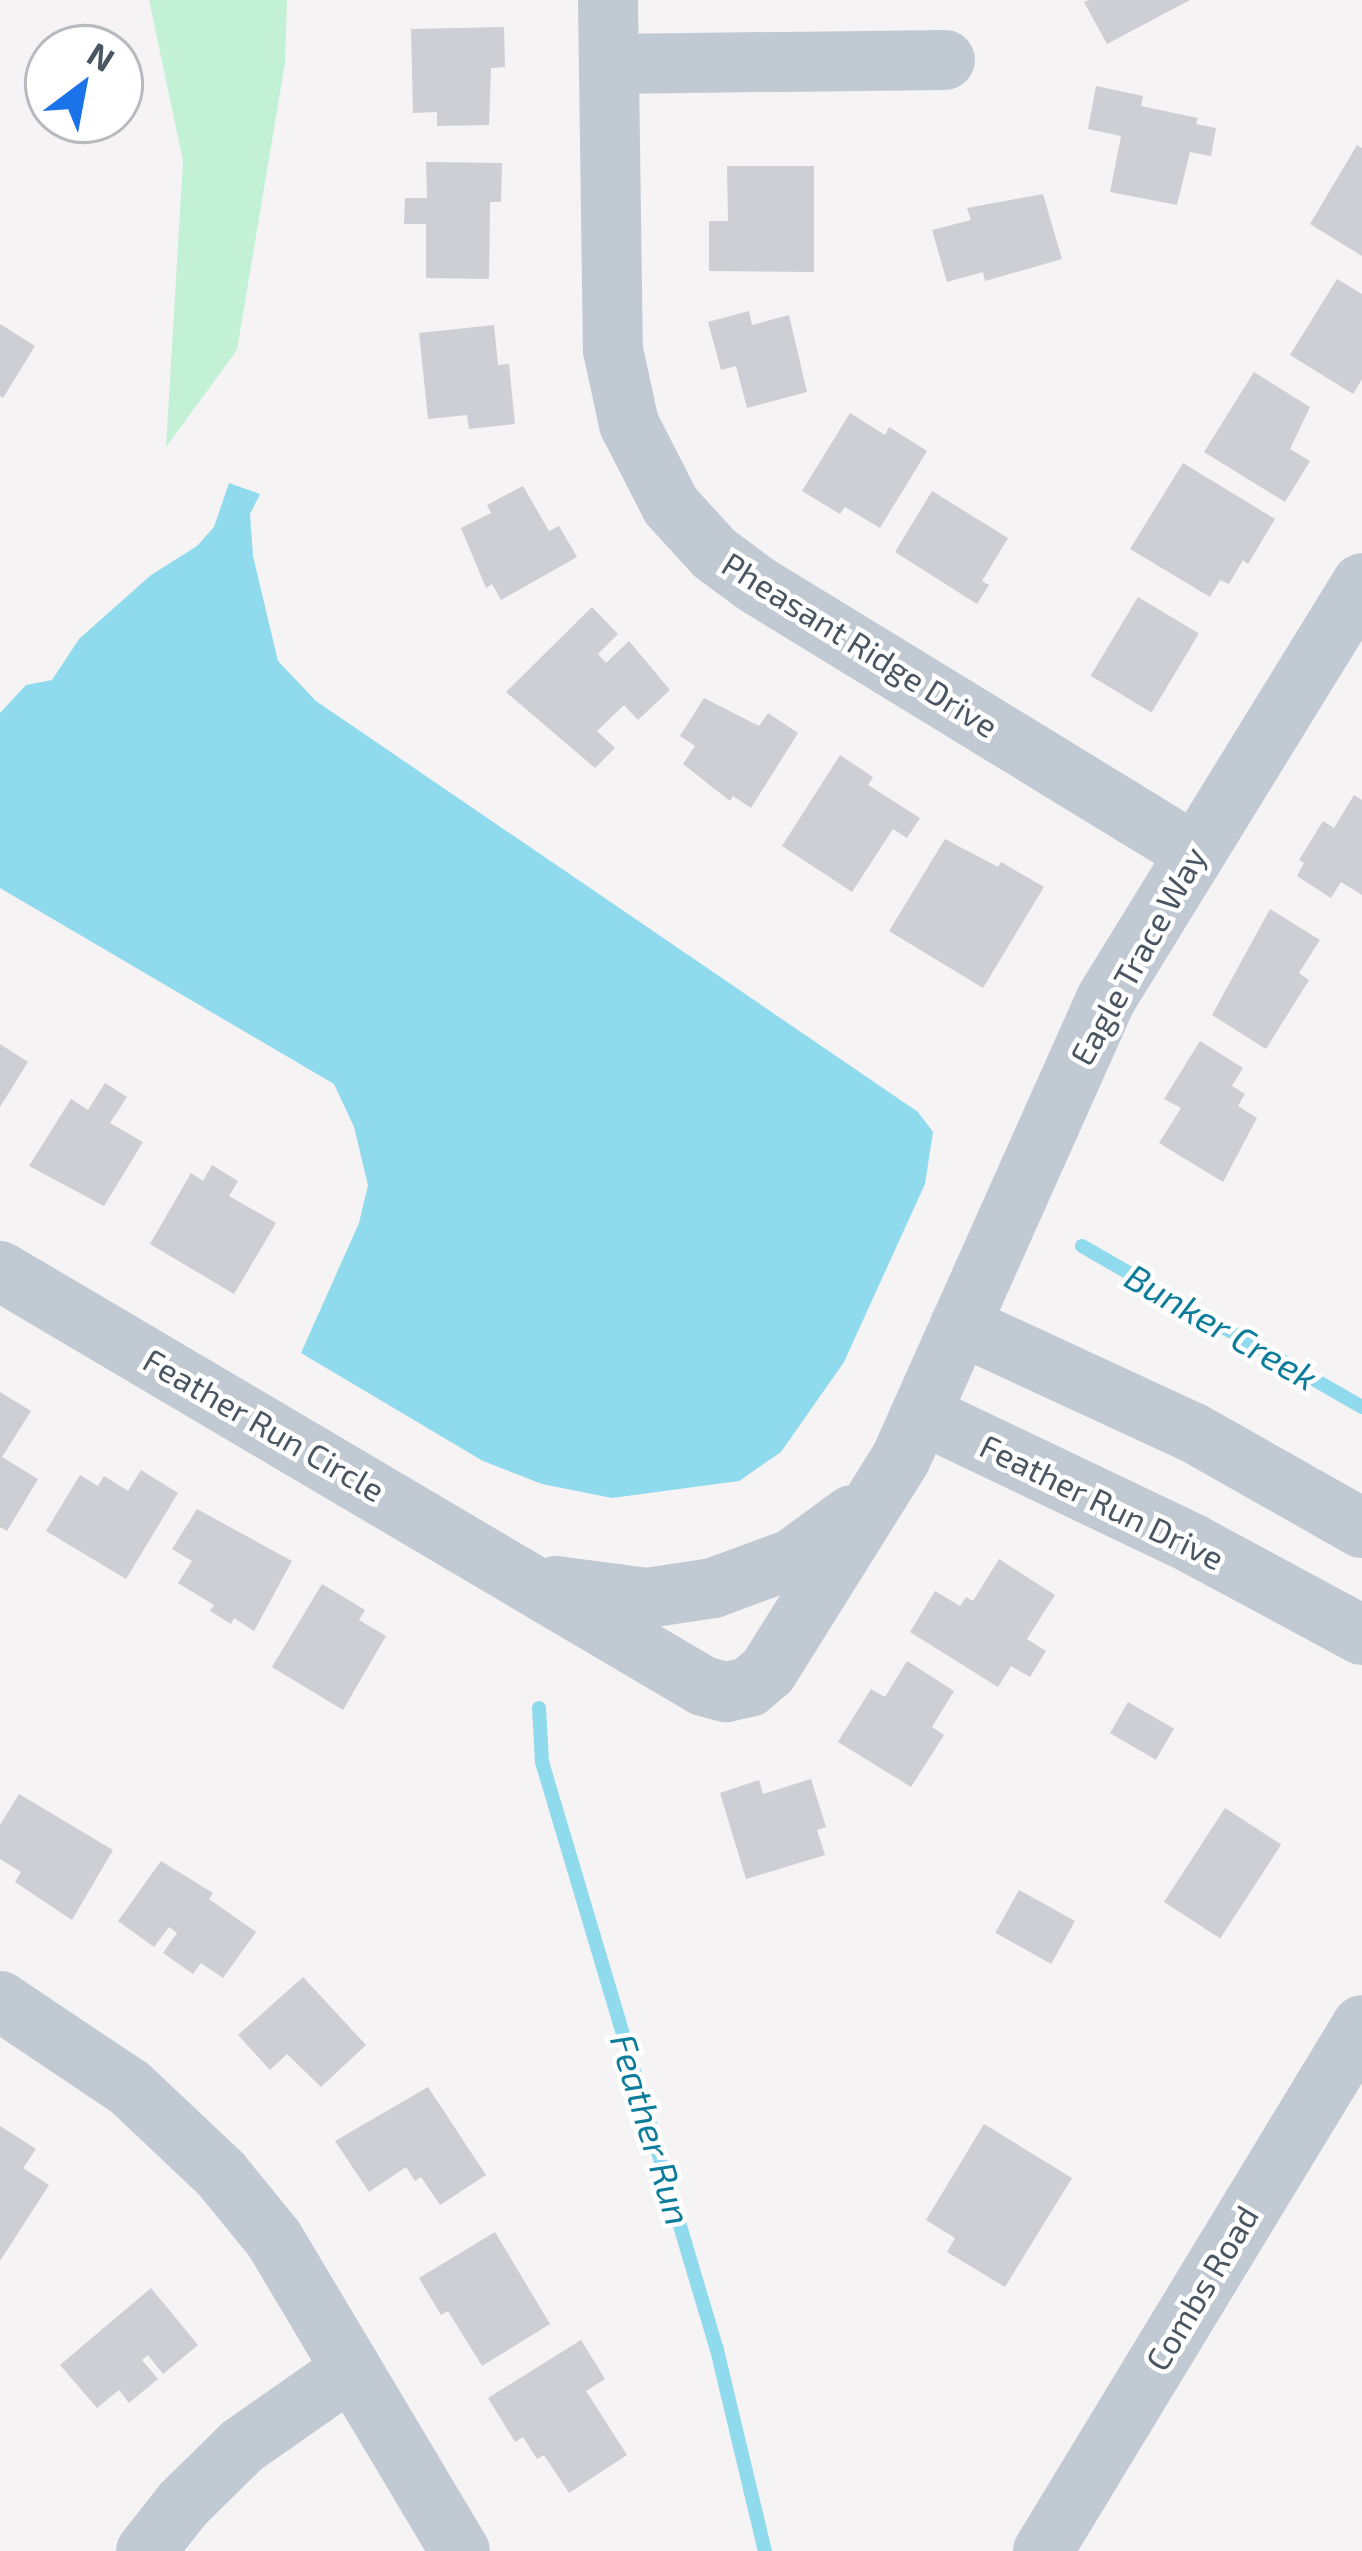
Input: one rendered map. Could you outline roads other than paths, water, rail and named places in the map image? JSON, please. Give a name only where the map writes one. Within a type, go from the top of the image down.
[{"type":"street","name":"Pheasant Ridge Drive","points":[[608,0],[615,367],[629,424],[671,506],[715,554],[757,585],[1195,853]]},
{"type":"street","points":[[608,64],[945,60]]},
{"type":"street","name":"Eagle Trace Way","points":[[921,1414],[1093,1023],[1362,583]]},
{"type":"street","name":"Feather Run Circle","points":[[0,1271],[526,1580]]},
{"type":"street","points":[[961,1325],[1192,1432],[1362,1528]]},
{"type":"street","points":[[526,1580],[703,1685],[726,1692],[749,1687],[768,1671],[878,1494],[921,1414]]},
{"type":"street","name":"Feather Run Drive","points":[[921,1414],[1192,1544],[1362,1635]]},
{"type":"street","points":[[526,1580],[601,1596],[676,1597],[713,1588],[792,1559],[878,1494]]},
{"type":"street","points":[[0,2002],[130,2088],[207,2159],[274,2239],[460,2551]]},
{"type":"street","name":"Combs Road","points":[[1043,2551],[1362,2025]]},
{"type":"street","points":[[146,2551],[183,2504],[242,2446],[352,2369]]},
{"type":"water","points":[[229,483],[260,494],[250,514],[253,556],[278,661],[316,701],[918,1112],[933,1132],[925,1184],[844,1362],[781,1452],[739,1481],[612,1498],[542,1484],[483,1461],[301,1353],[359,1223],[368,1185],[354,1127],[334,1084],[0,888],[0,713],[26,685],[52,680],[79,639],[151,575],[197,546],[214,527]]},
{"type":"waterway","name":"Bunker Creek","points":[[1082,1246],[1362,1407]]},
{"type":"waterway","name":"Feather Run","points":[[539,1708],[542,1762],[717,2350],[765,2551]]}]
